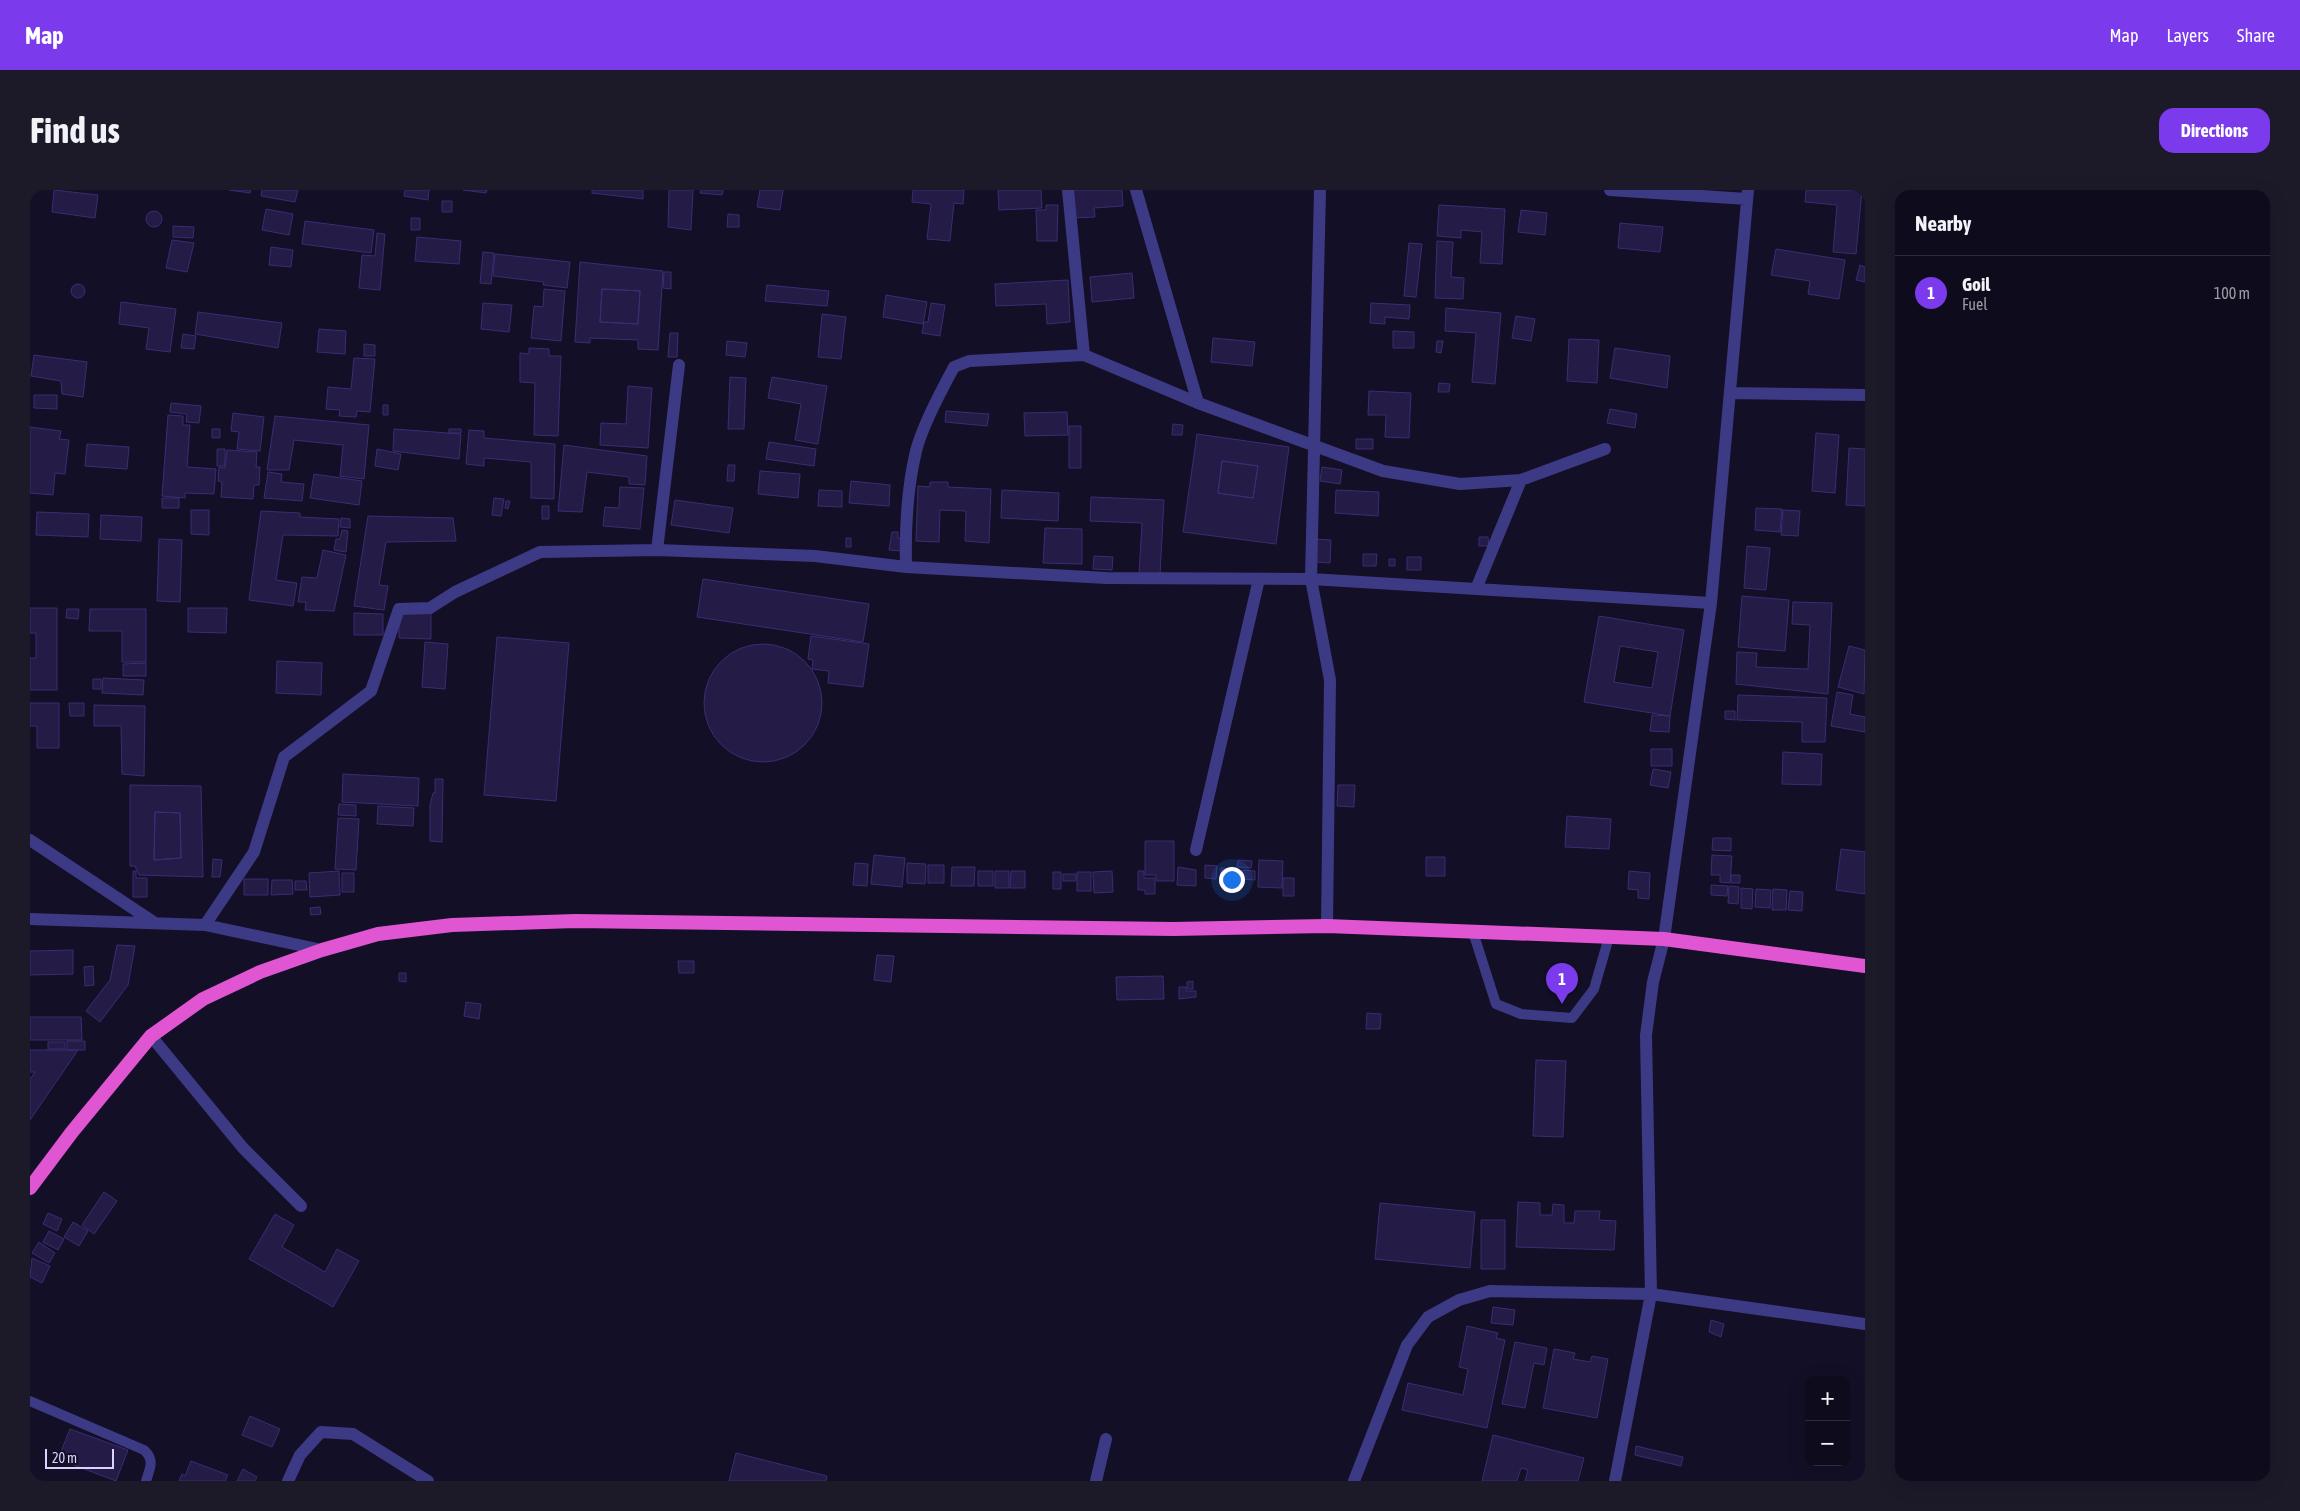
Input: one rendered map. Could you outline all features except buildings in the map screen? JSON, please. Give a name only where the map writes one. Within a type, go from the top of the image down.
[{"type":"highway","points":[[30,1188],[72,1132],[151,1036],[203,999],[260,972],[322,950],[378,934],[452,925],[575,921],[1174,929],[1327,926],[1664,939],[1865,966]]},
{"type":"street","points":[[1068,190],[1084,355]]},
{"type":"street","points":[[1136,190],[1198,403]]},
{"type":"street","points":[[1320,190],[1311,579],[1330,680],[1327,926]]},
{"type":"street","points":[[1610,190],[1748,194],[1711,603],[1664,939],[1653,982],[1646,1035],[1651,1294],[1615,1481]]},
{"type":"street","points":[[906,567],[907,508],[916,450],[942,389],[954,367],[969,361],[1084,355],[1198,403],[1383,471],[1460,484],[1521,480],[1605,450]]},
{"type":"street","points":[[657,550],[679,365]]},
{"type":"street","points":[[1730,394],[1865,395]]},
{"type":"street","points":[[1476,589],[1521,480]]},
{"type":"street","points":[[205,925],[254,852],[284,757],[370,691],[399,609],[430,608],[456,592],[540,552],[657,550],[815,556],[906,567],[1106,578],[1311,579],[1711,603]]},
{"type":"street","points":[[1196,850],[1259,579]]},
{"type":"street","points":[[30,840],[156,923]]},
{"type":"street","points":[[30,920],[205,925],[322,950]]},
{"type":"street","points":[[151,1036],[243,1148],[301,1206]]},
{"type":"street","points":[[1354,1481],[1407,1344],[1428,1316],[1459,1300],[1490,1291],[1651,1294],[1865,1324]]},
{"type":"street","points":[[288,1481],[300,1455],[321,1432],[352,1434],[428,1481]]},
{"type":"street","points":[[1096,1481],[1106,1439]]},
{"type":"lane","points":[[1473,932],[1496,1004],[1521,1014],[1572,1018],[1594,988],[1609,938]]},
{"type":"lane","points":[[30,1401],[144,1450],[151,1456],[152,1462],[146,1481]]},
{"type":"place","name":"Goil","points":[[1562,1004]]}]
